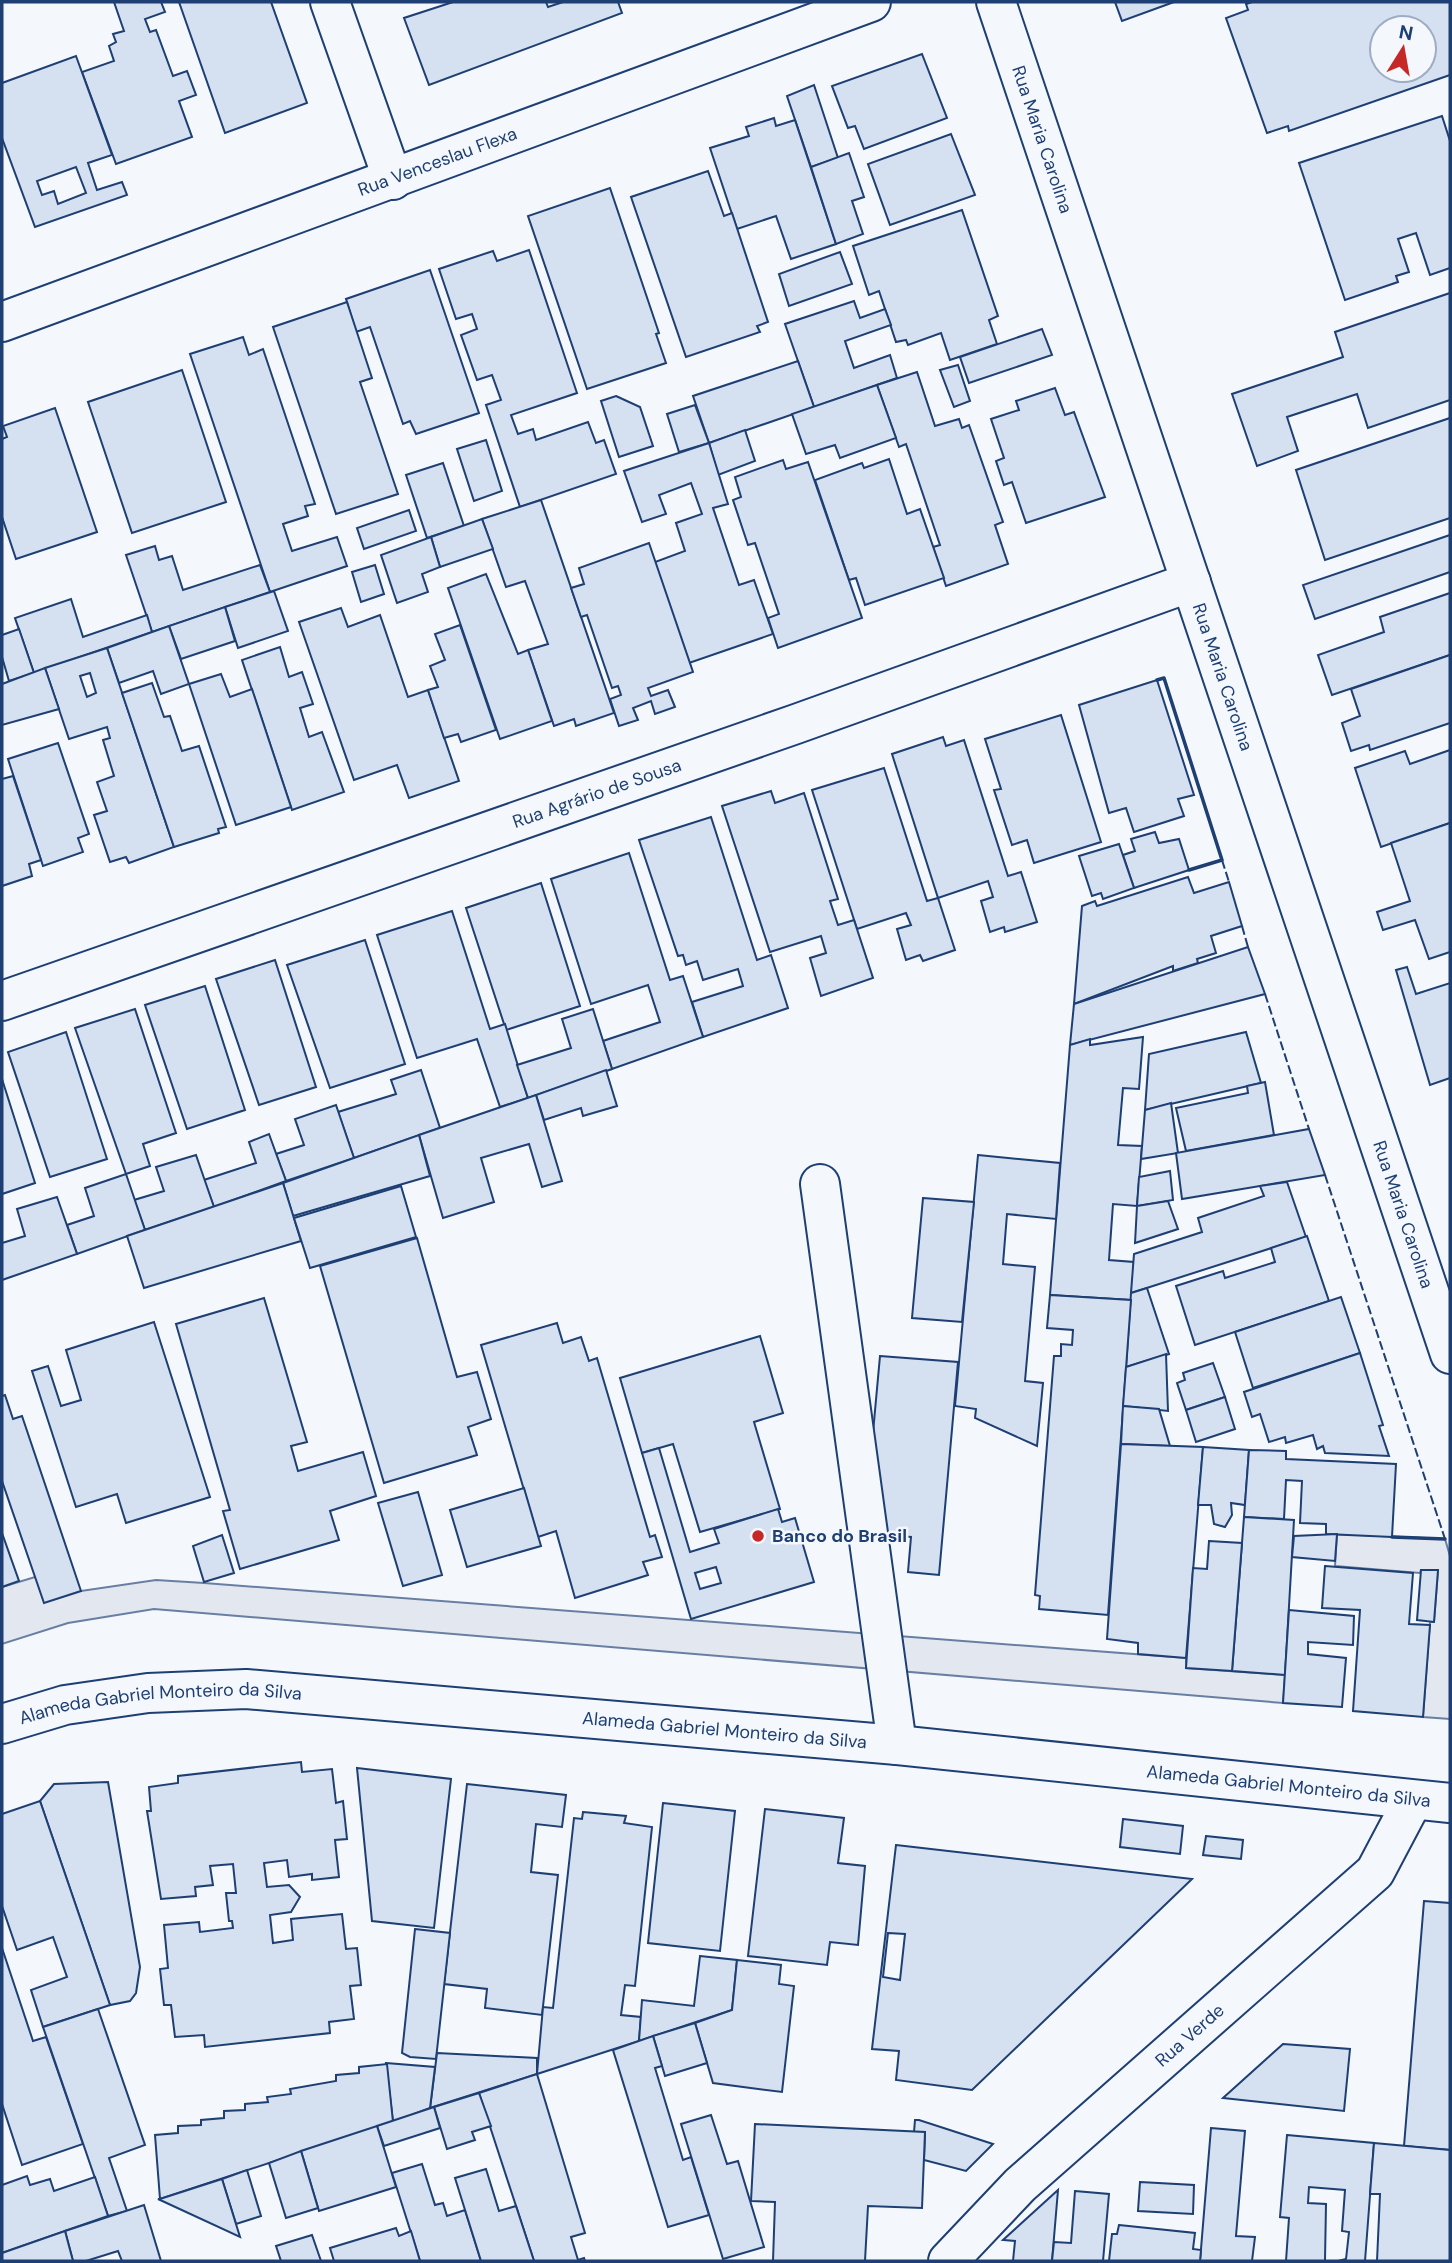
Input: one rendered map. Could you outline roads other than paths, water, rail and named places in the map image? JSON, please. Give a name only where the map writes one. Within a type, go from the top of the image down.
[{"type":"street","points":[[330,2],[393,180]]},
{"type":"street","name":"Rua Venceslau Flexa","points":[[2,322],[871,2]]},
{"type":"street","name":"Rua Maria Carolina","points":[[996,2],[1450,1354]]},
{"type":"street","name":"Rua Agrário de Sousa","points":[[2,1001],[783,729],[1191,582]]},
{"type":"street","points":[[820,1184],[897,1745]]},
{"type":"street","name":"Alameda Gabriel Monteiro da Silva","points":[[2,1724],[65,1704],[148,1693],[246,1689],[897,1745],[1450,1802]]},
{"type":"street","name":"Rua Verde","points":[[948,2261],[1020,2185],[1375,1872],[1413,1800]]},
{"type":"place","name":"Banco do Brasil","points":[[758,1536]]}]
